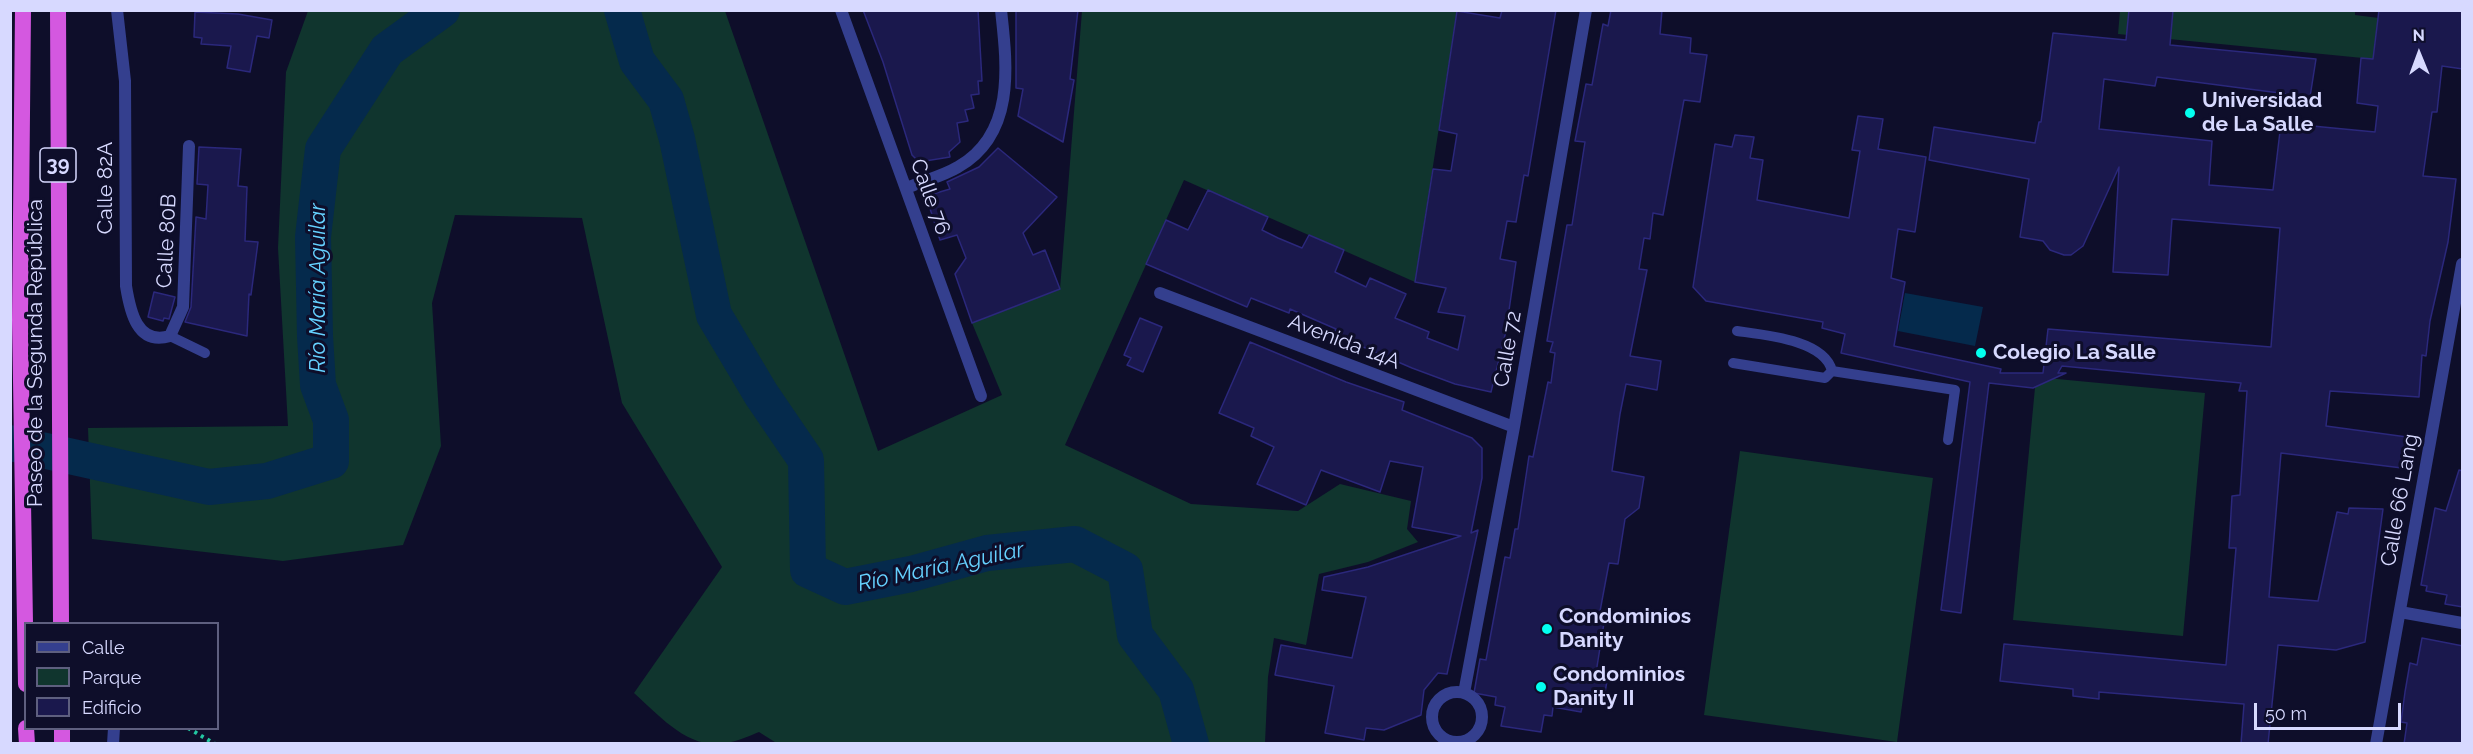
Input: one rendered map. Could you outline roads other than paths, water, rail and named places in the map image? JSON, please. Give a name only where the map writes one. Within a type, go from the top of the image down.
[{"type":"highway","name":"Paseo de la Segunda República","points":[[23,10],[20,320],[25,622]]},
{"type":"highway","name":"Paseo de la Segunda República","points":[[58,10],[61,622]]},
{"type":"highway","points":[[10,41],[22,106]]},
{"type":"street","name":"Calle 82A","points":[[117,10],[125,81],[126,286],[130,310],[138,327],[147,336],[160,339],[170,336]]},
{"type":"street","name":"Calle 76","points":[[841,10],[981,396]]},
{"type":"street","points":[[906,188],[958,167],[982,145],[993,128],[1005,98],[1007,81],[1001,10]]},
{"type":"street","name":"Calle 72","points":[[1464,693],[1514,427],[1586,10]]},
{"type":"street","name":"Calle 80B","points":[[170,336],[183,307],[189,146]]},
{"type":"street","name":"Calle 66 Lang","points":[[2376,744],[2463,264]]},
{"type":"street","name":"Avenida 14A","points":[[1160,292],[1514,427]]},
{"type":"street","points":[[2400,612],[2463,623]]},
{"type":"street","points":[[1448,693],[1464,693],[1478,703],[1482,718],[1480,726],[1469,738],[1453,742],[1438,734],[1434,727],[1432,711],[1441,697],[1448,693]]},
{"type":"lane","points":[[1737,331],[1802,344],[1821,352],[1830,361],[1832,371]]},
{"type":"lane","points":[[170,336],[205,353]]},
{"type":"lane","points":[[1733,363],[1825,378],[1832,371]]},
{"type":"lane","points":[[1832,371],[1955,390],[1948,440]]},
{"type":"water","points":[[1905,293],[1983,307],[1975,346],[1898,331]]},
{"type":"waterway","name":"Río María Aguilar","points":[[10,443],[209,487],[267,481],[331,461],[331,420],[318,385],[315,336],[313,237],[323,149],[387,50],[442,10]]},
{"type":"waterway","name":"Río María Aguilar","points":[[622,10],[637,61],[666,100],[677,139],[714,315],[761,394],[806,460],[808,570],[845,587],[911,574],[987,553],[1075,544],[1125,570],[1135,635],[1176,690],[1191,744]]},
{"type":"place","name":"Universidad de La Salle","points":[[2190,113]]},
{"type":"place","name":"Colegio La Salle","points":[[1981,353]]},
{"type":"place","name":"Condominios Danity","points":[[1547,629]]},
{"type":"place","name":"Condominios Danity II","points":[[1541,687]]}]
